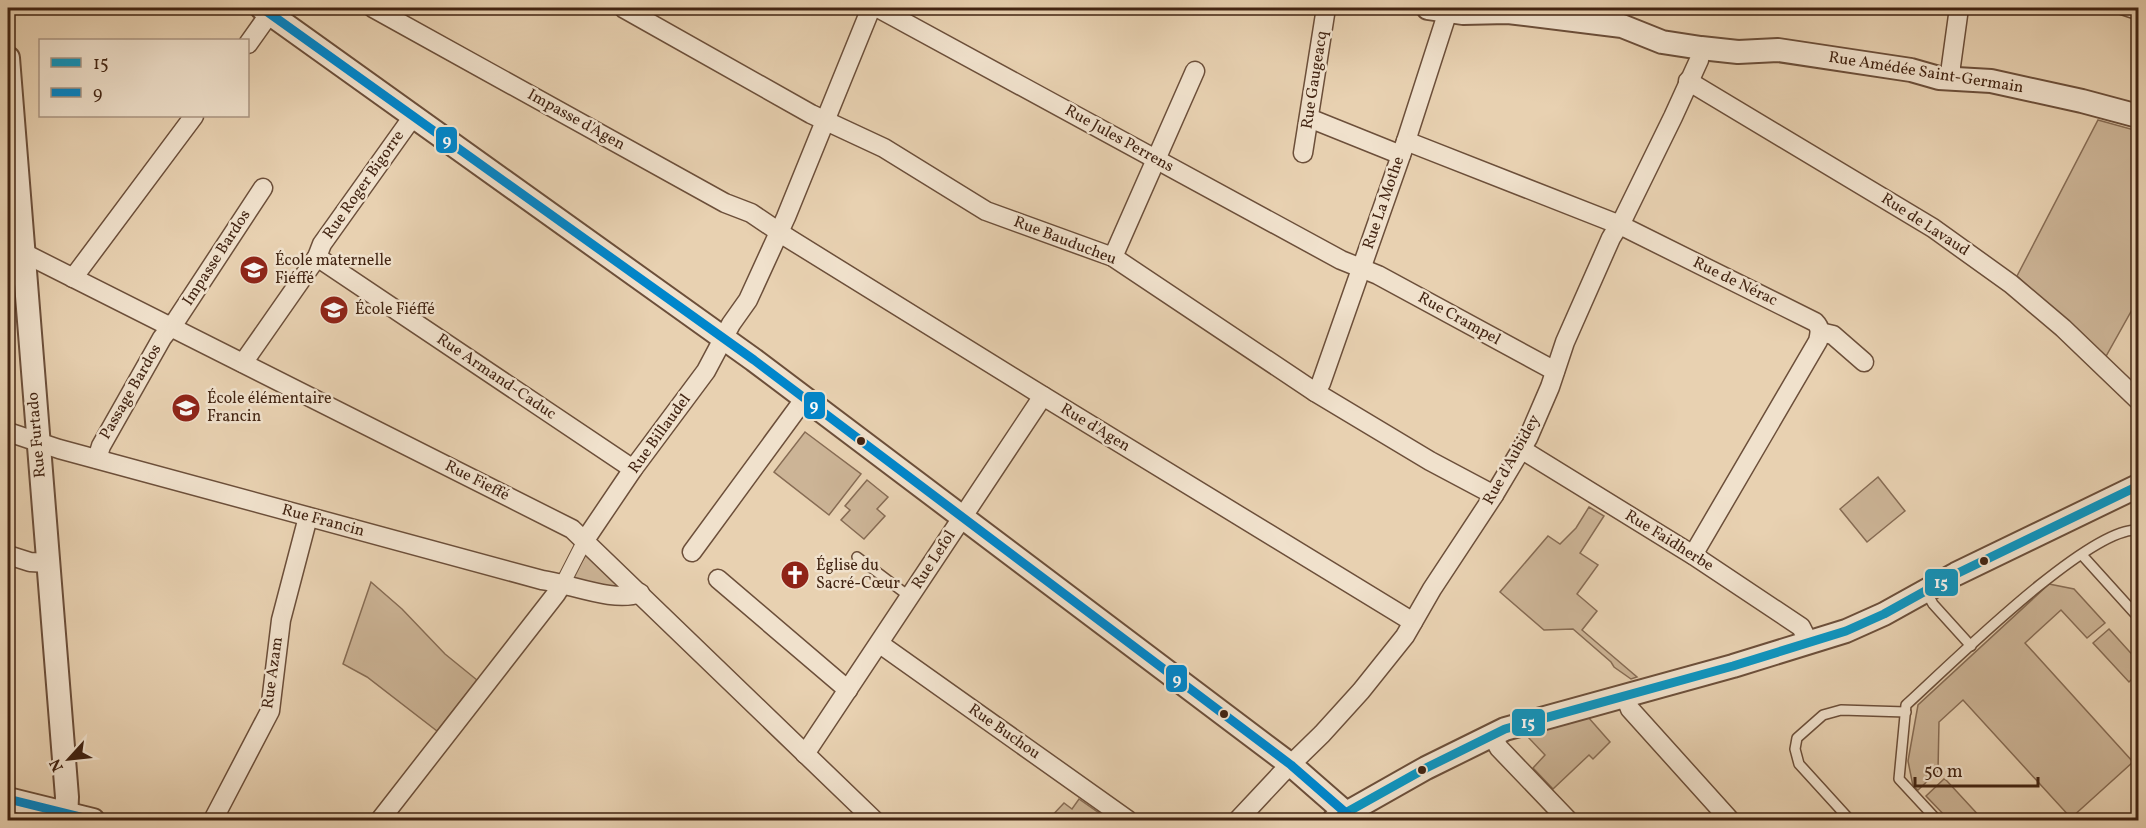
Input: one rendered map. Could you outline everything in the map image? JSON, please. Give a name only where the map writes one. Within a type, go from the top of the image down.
[{"type":"street","name":"Impasse d'Agen","points":[[373,8],[725,203],[751,213],[779,232]]},
{"type":"street","name":"Rue Bauducheu","points":[[623,8],[811,114],[884,148],[986,211],[1113,257],[1315,392],[1430,461],[1494,495]]},
{"type":"street","name":"Rue Billaudel","points":[[380,820],[556,594],[585,540],[706,371],[748,300],[779,232],[871,8]]},
{"type":"street","name":"Rue Jules Perrens","points":[[878,8],[1341,260],[1362,268]]},
{"type":"street","name":"Rue Gaugeacq","points":[[1303,153],[1326,8]]},
{"type":"street","points":[[1951,78],[1959,8]]},
{"type":"street","name":"Rue Amédée Saint-Germain","points":[[1438,9],[1486,14],[1509,10],[1622,26],[1662,42],[1701,48],[1738,52],[1778,51],[1911,70],[1938,78],[2000,83],[2139,116]]},
{"type":"street","name":"Rue La Mothe","points":[[1315,392],[1321,382],[1404,148],[1438,9]]},
{"type":"street","points":[[249,42],[266,10],[724,338],[964,516],[1291,765],[1344,818],[1426,768],[1505,729],[1846,631],[1966,569],[2139,486]]},
{"type":"street","name":"Rue d'Aubidey","points":[[1238,820],[1361,692],[1405,636],[1494,495],[1528,438],[1565,342],[1611,238],[1620,225],[1673,117],[1699,60],[1701,48]]},
{"type":"street","name":"Rue Furtado","points":[[8,58],[15,249],[38,442],[66,817]]},
{"type":"street","points":[[1113,257],[1194,71]]},
{"type":"street","name":"Rue de Lavaud","points":[[1688,81],[1942,234],[2011,284],[2063,328],[2139,400]]},
{"type":"street","name":"Rue Roger Bigorre","points":[[317,257],[322,244],[414,115]]},
{"type":"street","points":[[73,278],[193,117]]},
{"type":"street","name":"Rue de Nérac","points":[[1309,118],[1404,148],[1620,225],[1815,322],[1820,332],[1833,335],[1864,362]]},
{"type":"street","name":"Impasse Bardos","points":[[171,328],[263,188]]},
{"type":"street","name":"Rue d'Agen","points":[[779,232],[1413,622]]},
{"type":"street","name":"Rue Fieffé","points":[[15,249],[572,529],[874,820]]},
{"type":"street","points":[[243,363],[317,257]]},
{"type":"street","name":"Rue Armand-Caduc","points":[[317,257],[633,470]]},
{"type":"street","name":"Rue Crampel","points":[[1362,268],[1555,371]]},
{"type":"street","name":"Passage Bardos","points":[[97,459],[100,446],[162,338],[171,328]]},
{"type":"street","points":[[1693,555],[1818,341],[1820,332]]},
{"type":"street","name":"Rue Lefol","points":[[805,754],[1043,396]]},
{"type":"street","points":[[692,552],[805,398]]},
{"type":"street","name":"Rue Francin","points":[[8,432],[97,459],[542,580],[614,597],[631,597],[640,593]]},
{"type":"street","name":"Rue Faidherbe","points":[[1521,449],[1693,555],[1801,627],[1809,643]]},
{"type":"street","name":"Rue Azam","points":[[213,820],[270,711],[280,620],[308,517]]},
{"type":"street","points":[[8,555],[30,562],[48,563]]},
{"type":"street","points":[[718,579],[848,690]]},
{"type":"street","name":"Rue Buchou","points":[[880,644],[1128,820]]},
{"type":"street","points":[[1624,696],[1630,708],[1730,820]]},
{"type":"street","points":[[1492,735],[1499,748],[1568,820]]},
{"type":"street","points":[[8,799],[66,817],[93,820]]},
{"type":"lane","points":[[2117,8],[2139,15]]},
{"type":"lane","points":[[1937,820],[1899,779],[1906,705],[2044,579],[2116,534],[2139,530]]},
{"type":"lane","points":[[2082,555],[2139,617]]},
{"type":"lane","points":[[857,556],[910,597]]},
{"type":"lane","points":[[1926,591],[1933,604],[1971,646]]},
{"type":"lane","points":[[1850,820],[1799,764],[1795,749],[1797,738],[1823,715],[1841,710],[1905,712]]},
{"type":"shaded area","points":[[2098,120],[2138,131],[2138,299],[2105,358],[2017,276]]},
{"type":"shaded area","points":[[805,432],[861,474],[829,515],[774,472]]},
{"type":"shaded area","points":[[1878,477],[1905,511],[1867,542],[1840,509]]},
{"type":"shaded area","points":[[867,480],[888,497],[877,509],[885,516],[864,539],[841,520],[850,510],[845,506]]},
{"type":"shaded area","points":[[1589,507],[1604,516],[1580,553],[1598,565],[1577,594],[1597,611],[1582,630],[1637,677],[1631,679],[1614,667],[1573,629],[1544,630],[1500,592],[1548,536],[1560,544],[1576,528]]},
{"type":"shaded area","points":[[587,553],[622,584],[616,589],[571,579]]},
{"type":"shaded area","points":[[371,582],[402,609],[445,654],[477,680],[437,731],[367,677],[343,664]]},
{"type":"shaded area","points":[[2049,584],[2074,589],[2105,623],[2087,638],[2061,610],[2025,643],[2133,762],[2071,818],[1963,700],[1939,722],[1938,771],[1918,790],[1913,786],[1908,761],[1918,705]]},
{"type":"shaded area","points":[[2109,629],[2138,661],[2138,673],[2129,682],[2093,643]]},
{"type":"shaded area","points":[[1588,717],[1610,742],[1593,759],[1589,755],[1553,789],[1533,768],[1545,755],[1526,735]]},
{"type":"shaded area","points":[[1944,779],[1983,820],[1949,820],[1926,796]]},
{"type":"shaded area","points":[[1079,799],[1109,820],[1048,820],[1064,803],[1072,809]]},
{"type":"transit line","name":"9","points":[[262,8],[754,360],[1291,765],[1354,820]]},
{"type":"transit line","name":"15","points":[[1333,820],[1426,768],[1505,729],[1733,666],[1846,631],[1884,614],[1956,574],[2138,486]]},
{"type":"transit line","name":"9","points":[[8,799],[93,820]]},
{"type":"place","name":"École maternelle Fiéffé","points":[[254,270]]},
{"type":"place","name":"École Fiéffé","points":[[334,310]]},
{"type":"place","name":"École élémentaire Francin","points":[[186,408]]},
{"type":"place","name":"Église du Sacré-Cœur","points":[[795,575]]}]
